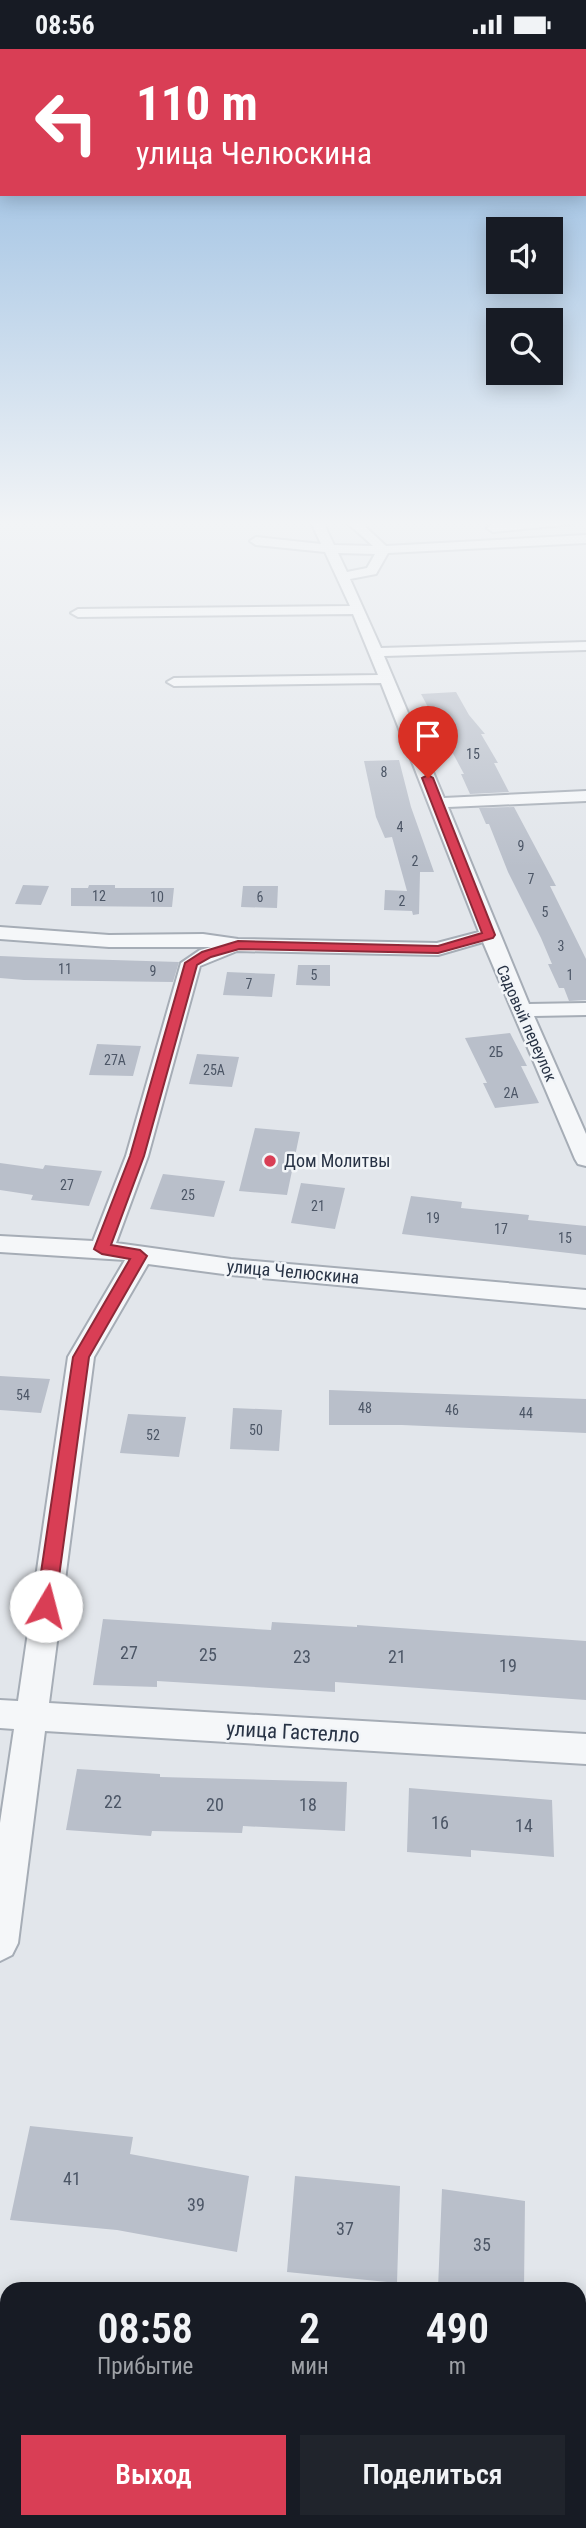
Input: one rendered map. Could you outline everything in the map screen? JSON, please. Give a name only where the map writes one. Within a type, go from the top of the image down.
[{"type":"street","name":"Садовый переулок","points":[[369,636],[489,935],[586,1159]]},
{"type":"street","points":[[376,652],[586,646]]},
{"type":"street","points":[[174,682],[386,679]]},
{"type":"street","points":[[438,803],[586,796]]},
{"type":"street","points":[[0,933],[109,940],[180,940],[238,945],[438,950],[502,965]]},
{"type":"street","points":[[438,950],[489,935]]},
{"type":"street","points":[[102,1249],[137,1156],[191,963],[180,940]]},
{"type":"street","points":[[191,963],[207,954],[238,945]]},
{"type":"street","points":[[522,1010],[586,1009]]},
{"type":"street","name":"улица Челюскина","points":[[0,1244],[102,1249],[231,1267],[586,1299]]},
{"type":"street","points":[[0,1943],[15,1716],[81,1357],[140,1256]]},
{"type":"street","name":"улица Гастелло","points":[[15,1716],[586,1749]]},
{"type":"building","points":[[456,692],[469,715],[485,734],[481,734],[498,763],[494,763],[509,792],[470,794],[461,774],[464,774],[421,694]]},
{"type":"building","points":[[399,760],[411,807],[434,872],[420,872],[419,914],[413,915],[412,911],[384,910],[385,890],[407,891],[392,837],[385,838],[376,817],[364,761]]},
{"type":"building","points":[[514,807],[556,886],[550,886],[586,959],[586,1000],[569,1001],[564,988],[559,988],[548,964],[552,964],[541,938],[508,872],[489,824],[486,824],[479,808]]},
{"type":"building","points":[[23,885],[49,886],[41,905],[15,904]]},
{"type":"building","points":[[89,885],[174,888],[172,907],[71,906],[71,888],[88,888]]},
{"type":"building","points":[[243,886],[278,886],[277,908],[241,907]]},
{"type":"building","points":[[0,956],[179,962],[173,982],[24,980],[0,978]]},
{"type":"building","points":[[298,965],[330,965],[330,986],[296,985]]},
{"type":"building","points":[[227,972],[275,974],[272,997],[223,995]]},
{"type":"building","points":[[510,1033],[527,1066],[521,1066],[539,1103],[495,1108],[483,1083],[487,1083],[465,1038]]},
{"type":"building","points":[[97,1044],[141,1046],[133,1076],[89,1075]]},
{"type":"building","points":[[197,1054],[239,1057],[232,1087],[189,1084]]},
{"type":"building","name":"Дом Молитвы","points":[[255,1128],[300,1132],[287,1195],[239,1191]]},
{"type":"building","points":[[0,1163],[43,1169],[45,1165],[102,1171],[89,1206],[31,1200],[33,1195],[0,1190]]},
{"type":"building","points":[[163,1174],[225,1181],[214,1217],[150,1209]]},
{"type":"building","points":[[301,1183],[345,1188],[335,1229],[291,1223]]},
{"type":"building","points":[[411,1196],[462,1202],[461,1208],[529,1215],[528,1220],[586,1226],[586,1255],[402,1234]]},
{"type":"building","points":[[0,1376],[50,1379],[41,1413],[0,1410]]},
{"type":"building","points":[[329,1390],[586,1399],[586,1433],[402,1425],[329,1425]]},
{"type":"building","points":[[233,1408],[282,1410],[279,1451],[230,1449]]},
{"type":"building","points":[[128,1414],[186,1417],[179,1457],[120,1453]]},
{"type":"building","points":[[103,1619],[271,1630],[272,1622],[357,1625],[586,1641],[586,1700],[335,1682],[335,1692],[157,1681],[157,1687],[93,1685]]},
{"type":"building","points":[[77,1769],[160,1774],[160,1777],[347,1782],[345,1831],[243,1826],[242,1833],[152,1831],[151,1836],[66,1830]]},
{"type":"building","points":[[409,1788],[552,1800],[554,1857],[471,1850],[471,1857],[407,1852]]},
{"type":"building","points":[[30,2126],[133,2137],[130,2154],[249,2176],[237,2252],[117,2230],[10,2220]]},
{"type":"building","points":[[295,2176],[400,2186],[397,2282],[287,2272]]},
{"type":"building","points":[[442,2189],[525,2201],[524,2282],[438,2282]]},
{"type":"place","name":"Дом Молитвы","points":[[270,1161]]},
{"type":"route","points":[[46,1606],[81,1357],[140,1256],[102,1249],[137,1156],[191,963],[207,954],[238,945],[438,950],[489,935],[428,778]]}]
